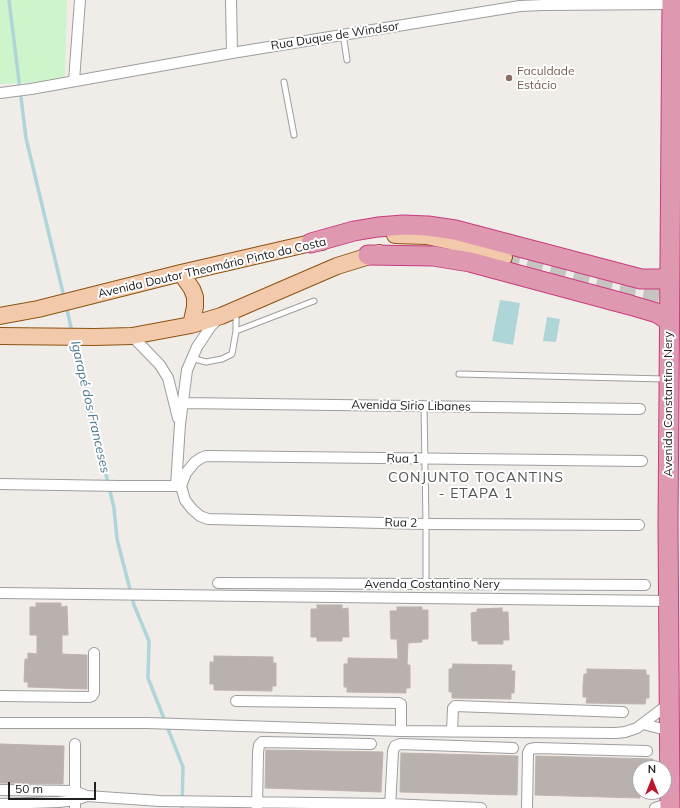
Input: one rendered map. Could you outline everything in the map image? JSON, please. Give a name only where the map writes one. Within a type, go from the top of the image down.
[{"type":"highway","name":"Avenida Constantino Nery","points":[[665,806],[670,731],[668,601],[668,320],[670,274],[672,2]]},
{"type":"highway","points":[[311,243],[354,231],[378,227],[403,225],[428,226],[455,230],[641,279],[662,279],[670,274]]},
{"type":"highway","points":[[368,255],[432,256],[470,262],[630,305],[657,313],[668,320]]},
{"type":"main road","name":"Avenida Doutor Theomário Pinto da Costa","points":[[0,316],[38,309],[181,273],[311,243],[402,234],[426,236],[474,246],[504,258],[422,248],[399,249],[368,255],[337,266],[221,316],[191,325],[132,336],[0,336]]},
{"type":"main road","points":[[181,273],[192,289],[195,297],[195,307],[191,325]]},
{"type":"street","points":[[74,81],[80,0]]},
{"type":"street","points":[[231,0],[232,53]]},
{"type":"street","name":"Rua Duque de Windsor","points":[[4,92],[31,89],[343,34],[520,6],[672,2]]},
{"type":"street","points":[[0,484],[178,486],[180,424],[187,370],[191,358],[211,326],[221,316]]},
{"type":"street","points":[[132,336],[160,365],[168,378],[180,424]]},
{"type":"street","name":"Avenida Sirio Libanes","points":[[183,403],[640,409]]},
{"type":"street","name":"Rua 1","points":[[178,486],[195,462],[206,456],[642,461]]},
{"type":"street","name":"Rua 2","points":[[178,486],[185,500],[192,509],[200,516],[208,519],[426,524],[639,525]]},
{"type":"street","name":"Avenda Costantino Nery","points":[[218,583],[645,585]]},
{"type":"street","points":[[0,593],[121,596],[668,601]]},
{"type":"street","points":[[0,696],[92,696],[94,692],[94,653]]},
{"type":"street","points":[[236,701],[399,703],[402,704],[400,731]]},
{"type":"street","points":[[0,723],[146,723],[400,731],[616,734],[631,731],[643,724],[670,703]]},
{"type":"street","points":[[452,731],[453,708],[455,706],[623,712]]},
{"type":"street","points":[[643,724],[670,731]]},
{"type":"street","points":[[257,805],[258,753],[259,745],[262,742],[371,744]]},
{"type":"street","points":[[75,744],[75,800]]},
{"type":"street","points":[[390,806],[395,746],[400,744],[513,748]]},
{"type":"street","points":[[527,808],[528,753],[530,749],[647,751]]},
{"type":"street","points":[[0,790],[75,800]]},
{"type":"street","points":[[0,804],[59,802],[75,800],[88,796],[257,805],[481,808]]},
{"type":"lane","points":[[343,34],[347,60]]},
{"type":"lane","points":[[284,82],[294,135]]},
{"type":"lane","points":[[236,331],[314,301]]},
{"type":"lane","points":[[191,358],[206,362],[222,359],[232,354],[236,331],[236,309]]},
{"type":"lane","points":[[459,374],[668,379]]},
{"type":"lane","points":[[424,406],[426,585]]},
{"type":"green space","points":[[0,0],[67,0],[65,81],[0,84]]},
{"type":"water","points":[[500,300],[520,303],[513,345],[492,341]]},
{"type":"water","points":[[547,317],[560,319],[556,342],[543,341]]},
{"type":"building","points":[[36,603],[61,603],[61,607],[67,606],[68,635],[62,635],[62,654],[87,655],[87,689],[28,687],[28,682],[24,682],[25,659],[28,659],[28,653],[37,654],[37,635],[30,635],[30,607],[36,607]]},
{"type":"building","points":[[317,605],[342,605],[342,609],[348,608],[349,637],[342,637],[342,641],[317,641],[317,637],[311,637],[311,609],[317,609]]},
{"type":"building","points":[[397,607],[422,607],[422,610],[428,610],[428,639],[422,639],[422,642],[408,643],[407,665],[410,665],[410,688],[406,688],[406,693],[347,692],[347,687],[344,687],[344,664],[348,664],[348,658],[398,659],[397,639],[391,639],[390,611],[397,611]]},
{"type":"building","points":[[502,608],[502,612],[508,612],[509,640],[503,640],[503,644],[478,644],[478,641],[472,641],[471,613],[477,612],[477,609]]},
{"type":"building","points":[[214,656],[273,657],[273,663],[276,663],[276,686],[272,686],[272,691],[214,690],[214,684],[210,684],[210,662],[214,662]]},
{"type":"building","points":[[453,664],[512,665],[511,671],[515,671],[514,693],[511,693],[511,699],[452,698],[452,692],[449,692],[449,669],[452,669]]},
{"type":"building","points":[[587,669],[646,670],[646,675],[649,675],[649,698],[646,698],[645,704],[586,703],[587,697],[583,697],[583,686],[584,674],[587,674]]},
{"type":"building","points":[[0,744],[64,746],[63,784],[0,783]]},
{"type":"building","points":[[266,750],[383,752],[381,792],[265,788]]},
{"type":"building","points":[[401,753],[518,756],[517,795],[400,792]]},
{"type":"building","points":[[536,756],[653,759],[632,760],[632,798],[535,795]]},
{"type":"waterway","name":"Igarapé dos Franceses","points":[[9,0],[26,138],[64,297]]},
{"type":"waterway","name":"Igarapé dos Franceses","points":[[66,305],[72,332]]},
{"type":"waterway","name":"Igarapé dos Franceses","points":[[74,340],[114,508],[117,539],[134,605],[149,641],[148,678],[183,767],[182,808]]},
{"type":"tunnel","points":[[504,257],[598,283],[629,290],[680,297]]},
{"type":"place","name":"Faculdade Estácio","points":[[509,78]]},
{"type":"district","name":"CONJUNTO TOCANTINS - ETAPA 1","points":[[476,486]]}]
